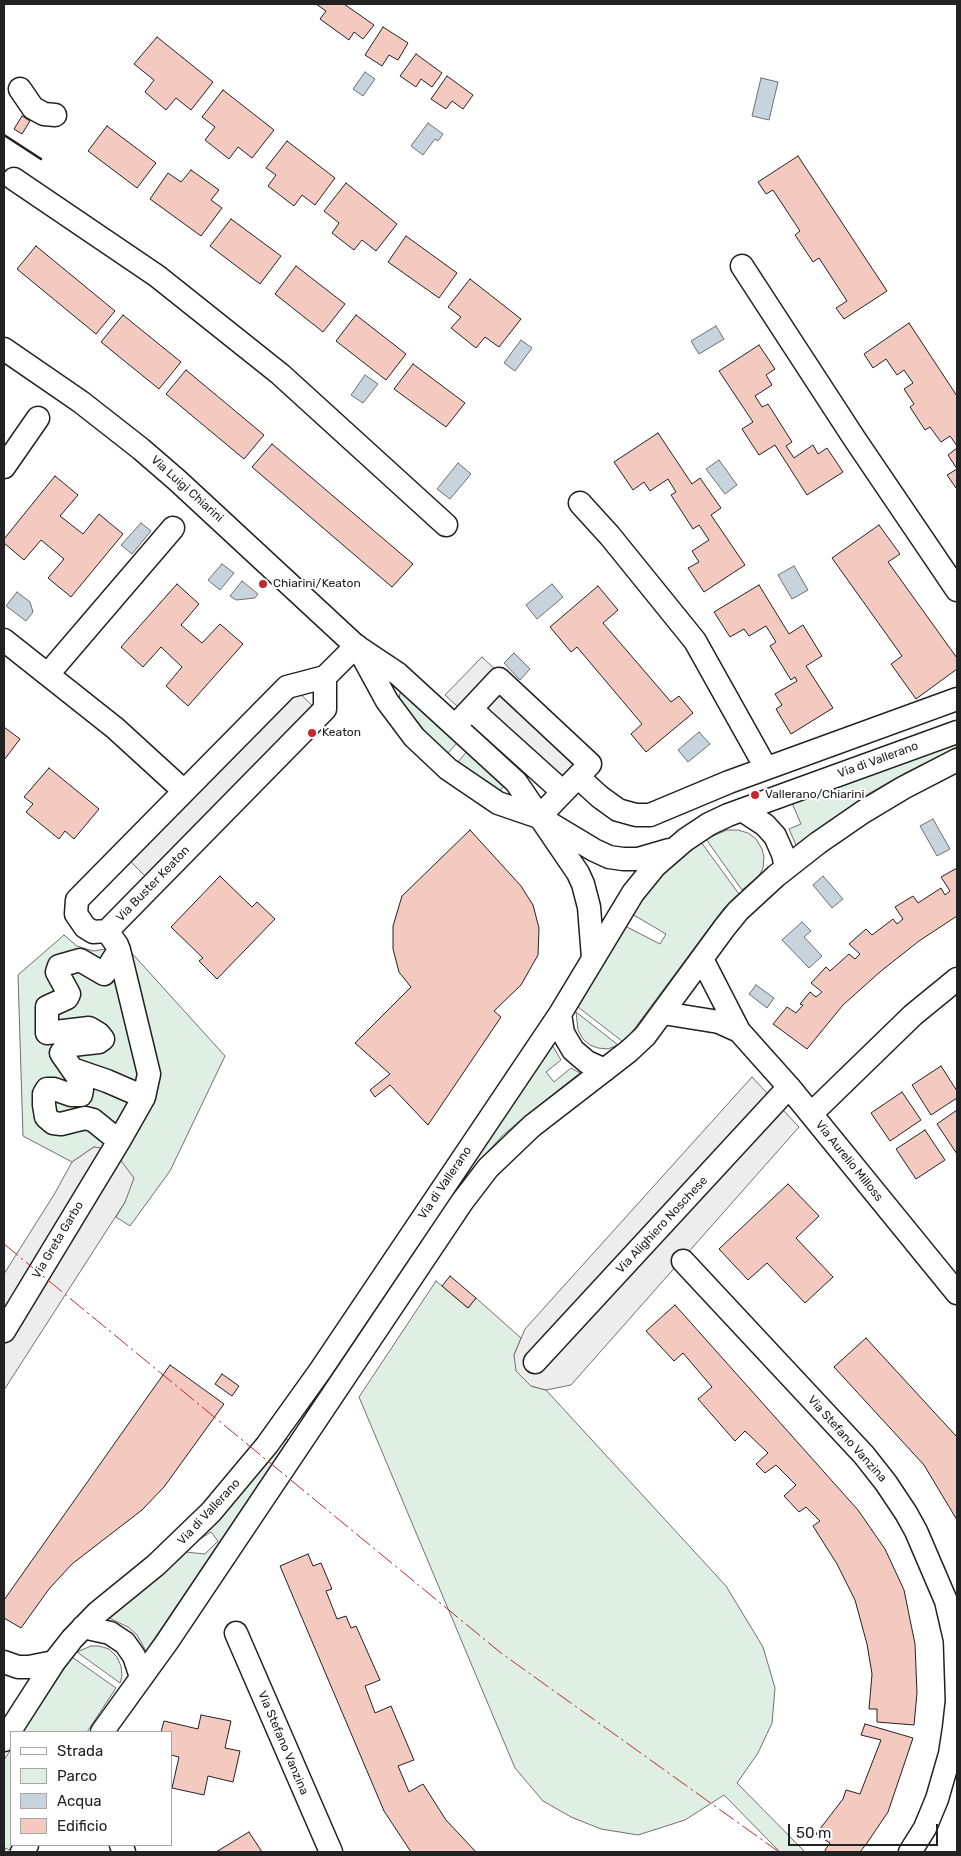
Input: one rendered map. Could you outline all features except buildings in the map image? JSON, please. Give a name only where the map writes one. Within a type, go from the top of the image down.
[{"type":"street","points":[[20,89],[33,108],[44,114],[55,115]]},
{"type":"street","points":[[7,182],[157,276],[265,362],[446,525]]},
{"type":"street","points":[[742,266],[854,438],[957,590]]},
{"type":"street","name":"Via Luigi Chiarini","points":[[4,350],[81,402],[141,449],[356,646],[383,663],[406,681],[516,782],[578,872],[589,907],[593,958]]},
{"type":"street","points":[[4,468],[38,418]]},
{"type":"street","points":[[580,503],[610,536],[695,641],[766,768]]},
{"type":"street","points":[[48,674],[173,528]]},
{"type":"street","points":[[4,640],[115,728],[184,791]]},
{"type":"street","points":[[325,677],[356,646]]},
{"type":"street","name":"Via Luigi Chiarini","points":[[356,646],[387,702],[414,736],[448,768],[498,804],[540,817],[594,850],[615,858],[638,858],[677,847]]},
{"type":"street","name":"Via Buster Keaton","points":[[325,677],[325,708],[107,931],[93,932],[85,927],[76,914],[77,900],[286,687],[325,677]]},
{"type":"street","points":[[454,726],[499,679],[590,764],[540,817]]},
{"type":"street","points":[[387,702],[392,690],[398,684],[406,681]]},
{"type":"street","points":[[471,709],[570,784],[600,798],[618,810],[643,816],[650,815],[766,768],[957,699]]},
{"type":"street","name":"Via di Vallerano","points":[[4,1740],[54,1662],[83,1627],[177,1546],[211,1512],[267,1445],[320,1371],[560,1014],[636,889],[655,866],[709,824],[742,810],[957,732]]},
{"type":"street","name":"Via di Vallerano","points":[[103,1731],[476,1182],[502,1153],[526,1131],[605,1070],[645,1036],[724,927],[738,911],[786,868],[863,812],[910,784],[957,760]]},
{"type":"street","points":[[498,804],[511,794],[516,782]]},
{"type":"street","points":[[742,810],[765,825],[775,836],[783,854],[786,868]]},
{"type":"street","name":"Via Greta Garbo","points":[[4,1331],[144,1097],[149,1074],[117,945],[107,931]]},
{"type":"street","points":[[116,1145],[93,1120],[85,1118],[61,1124],[52,1123],[46,1117],[44,1094],[47,1089],[54,1089],[71,1095],[81,1095],[82,1089],[77,1076],[61,1053],[72,1045],[99,1042],[103,1039],[89,1028],[47,1033],[47,1007],[67,998],[69,994],[57,972],[59,966],[80,960],[104,974],[118,950]]},
{"type":"street","name":"Via Aurelio Milloss","points":[[702,959],[739,1030],[789,1087],[957,1293]]},
{"type":"street","points":[[811,1114],[913,1015],[957,979]]},
{"type":"street","name":"Via Aurelio Milloss","points":[[663,1013],[719,1022],[739,1030]]},
{"type":"street","points":[[560,1014],[563,1032],[573,1050],[587,1062],[605,1070]]},
{"type":"street","points":[[72,1069],[107,1081],[144,1097]]},
{"type":"street","name":"Via Alighiero Noschese","points":[[535,1362],[789,1087]]},
{"type":"street","name":"Via Stefano Vanzina","points":[[683,1261],[864,1455],[898,1499],[924,1548],[950,1612],[955,1640],[957,1675],[957,1702],[954,1728],[944,1780],[931,1816],[910,1852]]},
{"type":"street","points":[[83,1627],[110,1633],[125,1643],[134,1656],[141,1677]]},
{"type":"street","name":"Via Stefano Vanzina","points":[[236,1634],[330,1852]]},
{"type":"street","points":[[4,1662],[18,1667],[29,1667],[54,1662]]},
{"type":"green space","points":[[403,692],[459,741],[447,754],[399,700],[400,693]]},
{"type":"green space","points":[[957,742],[957,747],[868,794],[796,845],[789,829],[801,824],[792,803]]},
{"type":"green space","points":[[468,750],[505,784],[500,791],[458,762]]},
{"type":"green space","points":[[727,830],[738,830],[748,833],[756,839],[764,857],[763,868],[759,876],[742,890],[706,839]]},
{"type":"green space","points":[[701,842],[739,894],[724,908],[629,1036],[622,1041],[578,1007],[625,926],[660,944],[666,934],[632,914],[666,871]]},
{"type":"green space","points":[[64,935],[77,946],[93,951],[117,945],[120,940],[225,1056],[170,1171],[130,1226],[116,1217],[125,1202],[94,1147],[72,1162],[23,1136],[18,975]]},
{"type":"green space","points":[[576,1012],[618,1045],[608,1049],[590,1045],[583,1039],[578,1030]]},
{"type":"green space","points":[[552,1045],[561,1060],[546,1072],[554,1082],[571,1068],[580,1073],[502,1136],[470,1172],[468,1171]]},
{"type":"green space","points":[[436,1281],[468,1308],[476,1298],[521,1338],[514,1355],[531,1386],[546,1390],[726,1586],[763,1647],[775,1688],[772,1723],[758,1753],[737,1783],[805,1852],[780,1852],[724,1795],[685,1820],[638,1835],[601,1829],[571,1817],[543,1801],[515,1768],[359,1397]]},
{"type":"green space","points":[[286,1439],[288,1440],[146,1651],[137,1635],[128,1627],[109,1618],[186,1552],[205,1554],[218,1541],[211,1532],[197,1541],[226,1512]]},
{"type":"green space","points":[[91,1646],[109,1649],[117,1657],[121,1666],[122,1676],[120,1683],[77,1652]]},
{"type":"green space","points":[[72,1657],[116,1688],[88,1731],[23,1731]]},
{"type":"green space","points":[[10,1751],[10,1846],[12,1846],[9,1850],[6,1848],[4,1851],[4,1760]]},
{"type":"shaded area","points":[[482,657],[601,769],[566,806],[445,695]]},
{"type":"shaded area","points":[[282,676],[326,719],[159,890],[116,847]]},
{"type":"shaded area","points":[[752,1077],[799,1127],[571,1385],[546,1390],[531,1386],[516,1371],[514,1355],[525,1329]]},
{"type":"shaded area","points":[[94,1147],[113,1150],[134,1178],[125,1202],[4,1390],[4,1274],[55,1193],[72,1162]]},
{"type":"water","points":[[365,72],[375,79],[363,96],[353,89]]},
{"type":"water","points":[[761,78],[778,82],[769,120],[752,116]]},
{"type":"water","points":[[428,123],[443,134],[438,141],[435,139],[423,155],[411,146]]},
{"type":"water","points":[[716,326],[724,339],[699,354],[691,341]]},
{"type":"water","points":[[521,340],[532,348],[515,371],[504,363]]},
{"type":"water","points":[[365,375],[378,384],[363,403],[351,395]]},
{"type":"water","points":[[719,460],[737,485],[725,494],[706,469]]},
{"type":"water","points":[[458,463],[471,474],[450,499],[437,489]]},
{"type":"water","points":[[141,523],[151,531],[132,554],[121,545]]},
{"type":"water","points":[[222,564],[234,573],[220,590],[208,580]]},
{"type":"water","points":[[794,566],[808,590],[792,599],[778,575]]},
{"type":"water","points":[[242,581],[258,594],[255,598],[236,600],[230,596]]},
{"type":"water","points":[[552,584],[563,597],[537,619],[526,605]]},
{"type":"water","points":[[17,592],[30,602],[33,612],[26,621],[6,606]]},
{"type":"water","points":[[514,653],[530,669],[520,680],[504,663]]},
{"type":"water","points":[[699,732],[710,744],[688,762],[678,750]]},
{"type":"water","points":[[933,819],[950,849],[937,856],[920,826]]},
{"type":"water","points":[[823,876],[843,899],[832,908],[813,885]]},
{"type":"water","points":[[802,922],[811,931],[804,937],[822,956],[809,968],[782,940]]},
{"type":"water","points":[[756,985],[774,998],[767,1008],[749,994]]},
{"type":"wall","points":[[4,135],[41,159]]},
{"type":"power","points":[[4,1244],[501,1653],[779,1852]]},
{"type":"place","name":"Chiarini/Keaton","points":[[263,584]]},
{"type":"place","name":"Keaton","points":[[312,733]]},
{"type":"place","name":"Vallerano/Chiarini","points":[[755,795]]}]
